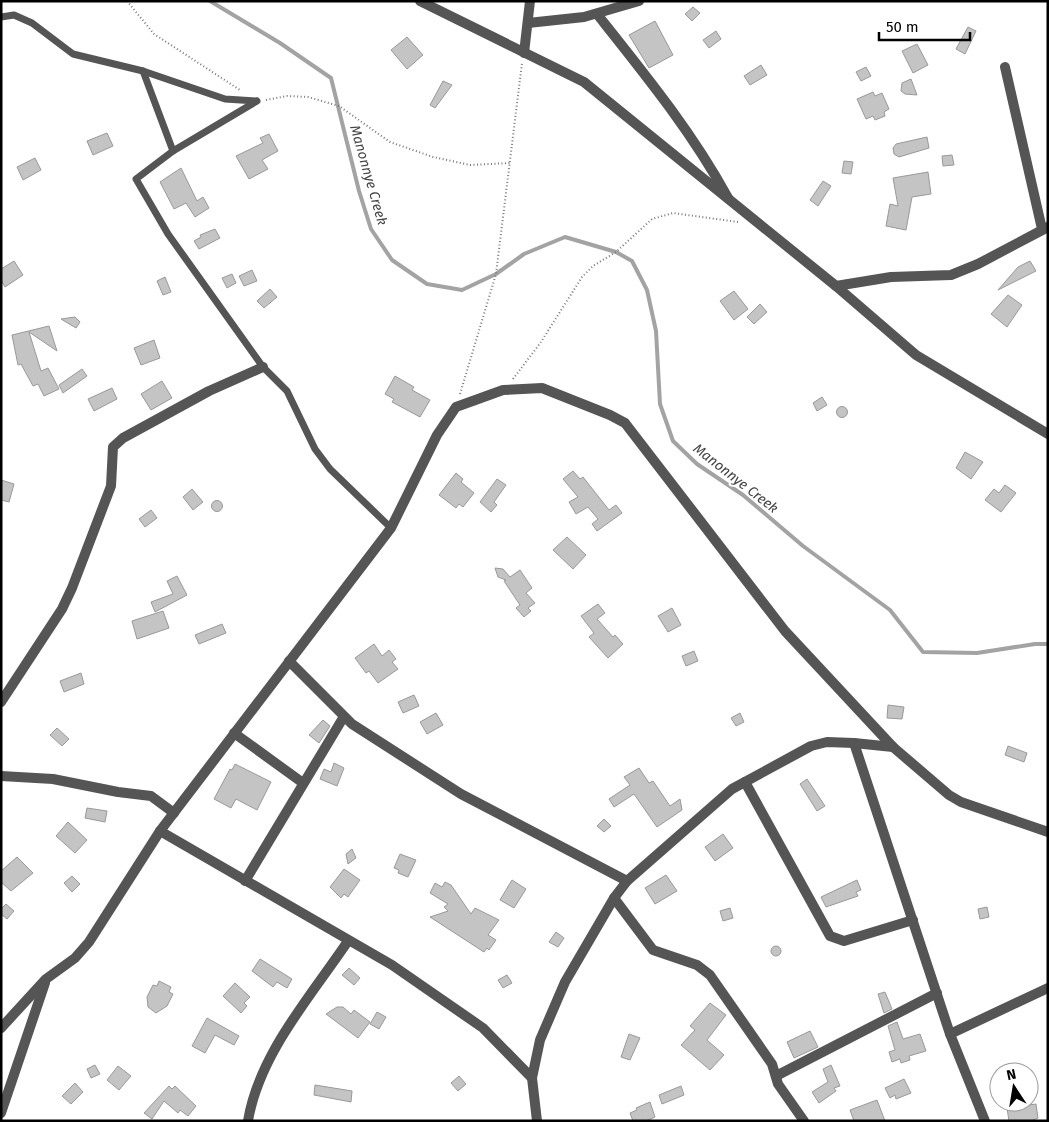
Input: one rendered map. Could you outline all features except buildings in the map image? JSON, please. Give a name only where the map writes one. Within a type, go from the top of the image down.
[{"type":"street","points":[[420,1],[584,82],[836,286],[916,355],[1048,434]]},
{"type":"street","points":[[524,53],[530,1]]},
{"type":"street","points":[[528,23],[597,14],[639,1]]},
{"type":"street","points":[[597,14],[692,138],[707,160],[729,201]]},
{"type":"street","points":[[836,286],[891,277],[951,275],[978,264],[1045,228],[1005,67]]},
{"type":"street","points":[[1,702],[62,609],[69,595],[111,486],[113,447],[123,438],[201,395],[263,367]]},
{"type":"street","points":[[1,1028],[46,979],[75,958],[89,942],[160,831],[391,528],[437,434],[456,407],[504,390],[542,388],[610,415],[625,423],[786,631],[893,747],[955,798],[1048,832]]},
{"type":"street","points":[[289,661],[343,718],[461,794],[628,881]]},
{"type":"street","points":[[245,881],[343,718]]},
{"type":"street","points":[[234,733],[303,783]]},
{"type":"street","points":[[537,1121],[532,1078],[540,1040],[548,1018],[565,982],[614,898],[628,881],[732,789],[811,746],[827,742],[893,747]]},
{"type":"street","points":[[854,743],[950,1034],[985,1121]]},
{"type":"street","points":[[1,776],[53,779],[118,792],[151,796],[174,813]]},
{"type":"street","points":[[745,782],[830,936],[844,941],[912,920]]},
{"type":"street","points":[[160,831],[392,965],[469,1018],[510,1054],[532,1078]]},
{"type":"street","points":[[614,898],[653,950],[697,965],[710,975],[772,1064],[785,1095],[804,1121]]},
{"type":"street","points":[[248,1121],[252,1100],[277,1045],[348,941]]},
{"type":"street","points":[[1,1113],[46,979]]},
{"type":"street","points":[[950,1034],[1048,988]]},
{"type":"street","points":[[776,1076],[937,993]]},
{"type":"lane","points":[[1,17],[14,15],[32,23],[73,54],[143,71],[225,99],[257,101]]},
{"type":"lane","points":[[143,71],[173,151]]},
{"type":"lane","points":[[257,101],[173,151],[136,179],[168,234],[263,367],[287,391],[315,449],[330,469],[391,528]]},
{"type":"path","points":[[127,1],[154,34],[241,91]]},
{"type":"path","points":[[456,407],[496,274],[524,53]]},
{"type":"path","points":[[257,101],[287,96],[308,97],[339,106],[390,142],[470,166],[510,163]]},
{"type":"path","points":[[504,390],[541,342],[582,277],[592,266],[616,252],[652,219],[673,212],[741,222]]},
{"type":"waterway","name":"Manonnye Creek","points":[[210,1],[280,43],[331,78],[359,191],[371,229],[392,260],[427,284],[462,290],[496,274],[524,254],[565,237],[616,252],[632,261],[647,290],[656,331],[660,404],[673,441],[697,464],[743,495],[803,546],[890,610],[923,652],[977,653],[1035,644],[1048,644]]}]
